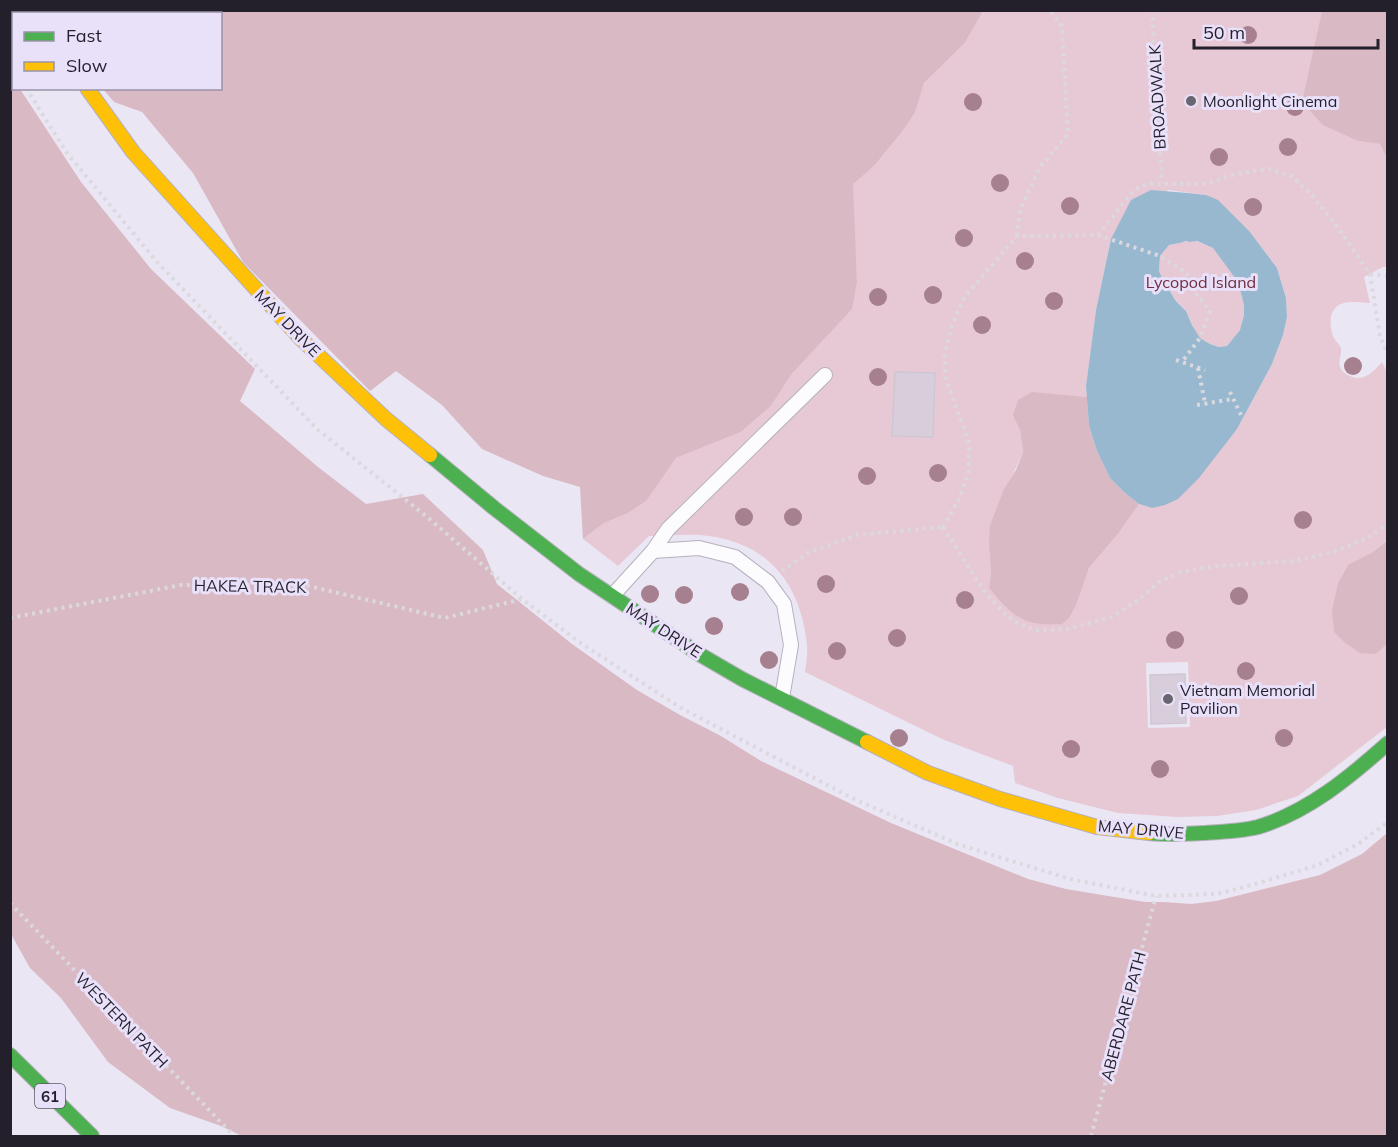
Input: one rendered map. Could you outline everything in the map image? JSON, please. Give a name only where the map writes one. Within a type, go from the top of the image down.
[{"type":"street","name":"MAY DRIVE","points":[[88,90],[133,152],[300,338],[387,419],[494,508],[579,574],[699,654],[742,679],[928,773],[1000,799],[1097,827],[1165,834],[1218,832],[1257,826],[1289,814],[1331,791],[1388,743]]},
{"type":"street","name":"61","points":[[10,1055],[92,1137]]},
{"type":"lane","points":[[612,596],[652,551],[668,529],[825,375]]},
{"type":"lane","points":[[652,551],[699,548],[735,557],[768,582],[784,604],[790,645],[782,699]]},
{"type":"path","points":[[943,527],[959,499],[969,471],[969,443],[945,376],[945,354],[951,328],[964,298],[1017,236],[1020,210],[1040,167],[1068,134],[1062,26],[1050,10]]},
{"type":"path","name":"BROADWALK","points":[[1152,10],[1162,183]]},
{"type":"path","points":[[1098,235],[1134,190],[1148,184],[1209,183],[1235,174],[1269,169],[1291,176],[1311,194],[1370,274],[1380,336],[1388,356]]},
{"type":"path","points":[[1017,236],[1098,235],[1160,256],[1187,273],[1190,286],[1210,312],[1200,338],[1182,362]]},
{"type":"path","points":[[1370,274],[1388,276]]},
{"type":"path","points":[[1176,360],[1205,370]]},
{"type":"path","points":[[1198,368],[1205,404]]},
{"type":"path","points":[[1230,392],[1243,419]]},
{"type":"path","points":[[1197,405],[1233,399]]},
{"type":"path","points":[[943,527],[984,591],[1005,614],[1034,630],[1049,630],[1068,629],[1112,617],[1159,582],[1181,572],[1217,566],[1294,561],[1333,552],[1368,538],[1388,523]]},
{"type":"path","points":[[768,582],[807,553],[857,536],[943,527]]},
{"type":"path","name":"HAKEA TRACK","points":[[10,618],[181,585],[304,585],[445,618],[522,599]]},
{"type":"path","name":"ABERDARE PATH","points":[[1091,1137],[1156,896]]},
{"type":"path","name":"WESTERN PATH","points":[[10,903],[234,1137]]},
{"type":"green space","points":[[981,11],[1322,11],[1317,37],[1358,141],[1380,144],[1388,158],[1387,267],[1364,277],[1370,303],[1346,302],[1333,311],[1331,317],[1333,336],[1341,348],[1340,365],[1343,372],[1355,378],[1364,377],[1382,362],[1387,372],[1387,541],[1373,552],[1349,564],[1376,654],[1387,644],[1387,727],[1298,796],[1256,810],[1217,816],[1177,817],[1118,813],[1058,798],[1015,783],[1013,766],[942,739],[805,672],[807,645],[798,604],[779,571],[749,548],[709,536],[649,536],[618,566],[583,539],[604,523],[626,514],[676,458],[741,432],[771,406],[791,375],[828,335],[857,282],[852,184],[874,166],[902,132],[915,113],[924,83],[965,43]],"holes":[[[1168,190],[1206,195],[1250,232],[1277,268],[1286,298],[1287,317],[1272,364],[1237,429],[1226,443],[1152,508],[1139,504],[1118,534],[1089,568],[1077,603],[1008,609],[989,588],[990,525],[1023,452],[1020,430],[1031,393],[1087,397],[1086,386],[1096,310],[1111,239]],[[895,372],[935,373],[933,437],[892,435]],[[1188,662],[1190,727],[1148,728],[1146,663]]]},
{"type":"green space","name":"Lycopod Island","points":[[1196,241],[1213,248],[1238,282],[1244,315],[1240,330],[1227,346],[1219,347],[1210,344],[1197,335],[1186,311],[1176,300],[1159,271],[1160,256],[1169,245]]},
{"type":"shaded area","points":[[981,10],[982,13],[965,43],[924,83],[915,113],[902,132],[874,166],[853,184],[857,282],[852,309],[791,375],[771,406],[741,432],[676,458],[646,501],[626,514],[604,523],[583,539],[580,487],[543,476],[482,449],[442,405],[396,371],[370,391],[243,262],[193,173],[142,112],[114,102],[104,90],[222,90],[222,12],[52,11]]},
{"type":"shaded area","points":[[1322,11],[1387,11],[1387,158],[1380,144],[1358,141],[1323,125],[1302,102]]},
{"type":"shaded area","points":[[11,74],[12,90],[21,90],[81,182],[151,269],[255,369],[240,401],[366,504],[423,494],[483,550],[497,584],[572,644],[637,690],[721,736],[761,761],[891,823],[1028,879],[1066,889],[1145,902],[1191,904],[1216,901],[1320,875],[1362,854],[1387,833],[1387,1136],[242,1136],[170,1108],[108,1062],[61,998],[30,968],[11,934]]},
{"type":"shaded area","points":[[1032,392],[1087,397],[1089,426],[1097,451],[1110,478],[1139,504],[1118,534],[1089,568],[1077,603],[1069,618],[1062,624],[1038,624],[1020,618],[1005,606],[989,588],[990,525],[1004,489],[1016,470],[1023,452],[1020,430],[1013,415],[1018,400]]},
{"type":"shaded area","points":[[1387,541],[1387,644],[1376,654],[1360,653],[1334,632],[1332,611],[1338,583],[1349,564],[1373,552]]},
{"type":"water","points":[[1151,190],[1206,195],[1218,200],[1250,232],[1277,268],[1286,298],[1287,317],[1283,335],[1272,364],[1237,429],[1199,478],[1178,499],[1152,508],[1139,504],[1110,478],[1097,451],[1089,426],[1086,386],[1096,310],[1111,239],[1131,200]],"holes":[[[1197,241],[1213,248],[1238,282],[1244,315],[1240,330],[1227,346],[1219,347],[1200,338],[1186,311],[1176,301],[1159,271],[1160,256],[1169,245]]]},
{"type":"building","points":[[895,372],[935,373],[933,437],[892,436]]},
{"type":"building","name":"Vietnam Memorial Pavilion","points":[[1185,674],[1186,723],[1151,724],[1150,675]]},
{"type":"traffic: fast","points":[[430,455],[579,574],[699,654],[742,679],[867,742]]},
{"type":"traffic: fast","points":[[1149,833],[1231,831],[1258,827],[1311,803],[1359,768],[1388,743]]},
{"type":"traffic: fast","points":[[10,1055],[92,1136]]},
{"type":"traffic: slow","points":[[88,90],[133,152],[300,338],[386,419],[430,455]]},
{"type":"traffic: slow","points":[[867,742],[928,773],[1000,799],[1097,827],[1149,833]]},
{"type":"place","name":"Moonlight Cinema","points":[[1191,101]]},
{"type":"place","name":"Vietnam Memorial Pavilion","points":[[1168,699]]}]
